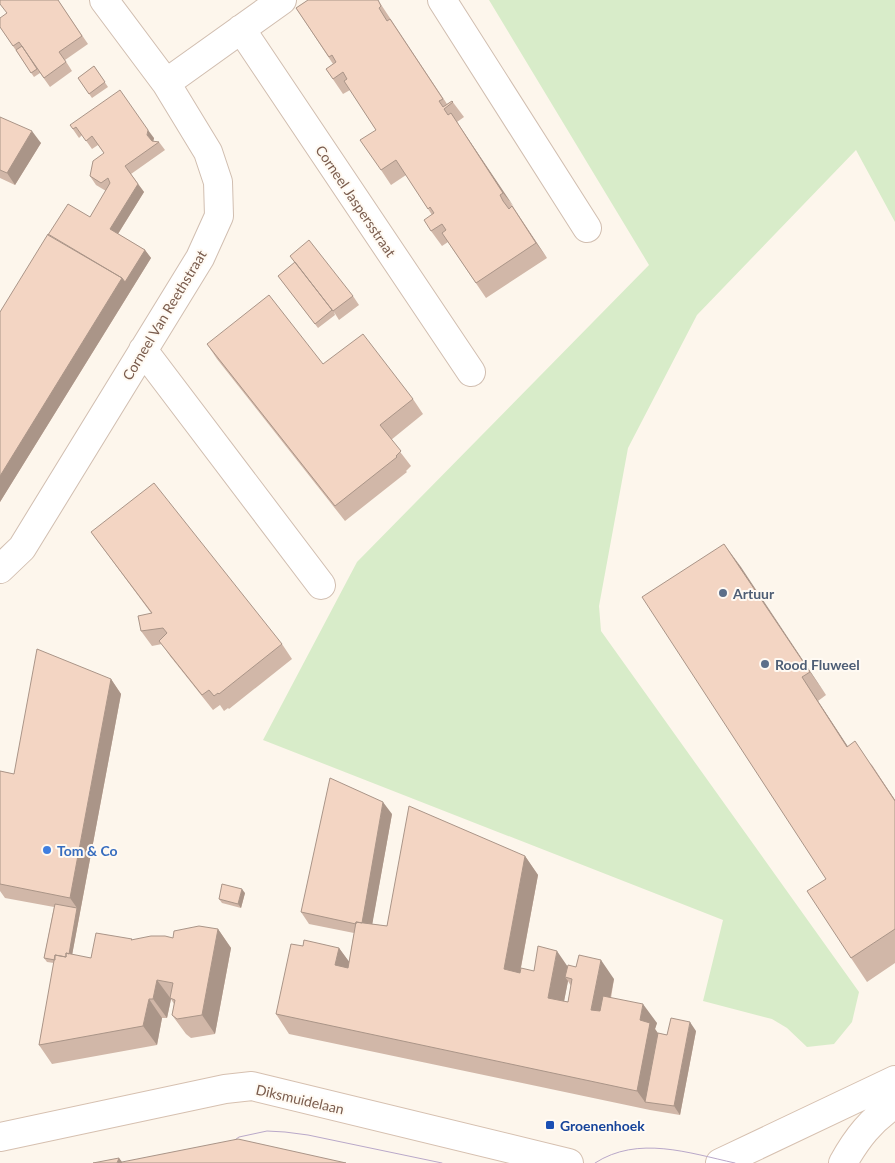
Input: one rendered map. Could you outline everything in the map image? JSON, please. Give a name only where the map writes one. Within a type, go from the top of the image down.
[{"type":"street","name":"Corneel Van Reethstraat","points":[[0,569],[22,548],[200,258],[219,216],[218,182],[208,152],[166,83],[104,0]]},
{"type":"street","points":[[166,83],[282,0]]},
{"type":"street","points":[[442,0],[588,228]]},
{"type":"street","name":"Corneel Jaspersstraat","points":[[241,29],[471,372]]},
{"type":"street","points":[[143,350],[321,585]]},
{"type":"street","points":[[720,1163],[895,1080]]},
{"type":"street","name":"Diksmuidelaan","points":[[0,1137],[225,1089],[252,1086],[569,1163]]},
{"type":"street","points":[[843,1163],[865,1130],[878,1116],[895,1104]]},
{"type":"green space","points":[[489,0],[895,0],[895,222],[856,150],[697,315],[628,448],[599,606],[601,631],[859,992],[852,1022],[834,1044],[807,1047],[787,1028],[772,1019],[703,1001],[723,920],[263,740],[357,562],[649,265]]},
{"type":"building","points":[[0,0],[58,0],[82,36],[59,52],[66,62],[44,78],[19,42],[13,46],[0,27],[0,18],[7,13],[0,4]]},
{"type":"building","points":[[308,0],[378,0],[381,6],[379,8],[387,21],[390,19],[443,99],[439,101],[443,107],[453,102],[444,109],[448,115],[451,113],[503,193],[500,195],[503,201],[509,209],[512,206],[536,243],[476,283],[442,233],[446,230],[442,224],[431,231],[424,220],[434,213],[430,207],[428,209],[396,160],[381,170],[360,140],[376,130],[344,81],[347,79],[343,72],[333,79],[326,69],[336,62],[332,55],[329,57],[296,8]]},
{"type":"building","points":[[22,46],[37,69],[31,73],[16,50]]},
{"type":"building","points":[[94,66],[105,82],[89,94],[78,78]]},
{"type":"building","points":[[120,90],[148,130],[147,135],[152,141],[159,142],[125,166],[138,184],[110,229],[145,250],[125,282],[122,278],[48,235],[68,204],[90,217],[110,183],[108,178],[101,183],[90,176],[93,161],[104,153],[92,136],[86,141],[76,127],[73,129],[70,125]]},
{"type":"building","points":[[0,117],[32,131],[7,173],[0,170]]},
{"type":"building","points":[[48,234],[122,278],[0,476],[0,312]]},
{"type":"building","points":[[309,240],[353,296],[333,311],[290,256]]},
{"type":"building","points":[[295,262],[332,310],[315,324],[278,276]]},
{"type":"building","points":[[269,295],[323,364],[363,334],[413,399],[380,425],[401,451],[397,457],[335,506],[207,344]]},
{"type":"building","points":[[154,483],[282,644],[214,696],[209,690],[202,695],[159,641],[167,633],[163,628],[141,631],[138,616],[152,613],[91,532]]},
{"type":"building","points":[[724,544],[810,672],[802,677],[847,747],[855,741],[895,801],[895,929],[851,958],[807,891],[826,879],[642,597]]},
{"type":"building","points":[[37,649],[111,679],[70,898],[0,884],[0,771],[14,774]]},
{"type":"building","points":[[330,778],[383,802],[362,923],[356,922],[356,924],[301,912]]},
{"type":"building","points":[[409,806],[525,856],[504,969],[520,973],[521,968],[534,971],[538,946],[557,951],[548,998],[568,1002],[572,979],[565,977],[568,965],[576,967],[579,955],[601,960],[591,1010],[600,1011],[603,996],[643,1004],[640,1020],[650,1023],[637,1091],[276,1014],[291,944],[303,946],[304,940],[339,948],[335,965],[348,968],[356,922],[387,926]]},
{"type":"building","points":[[222,884],[242,889],[238,904],[219,899]]},
{"type":"building","points":[[55,904],[77,908],[69,954],[66,953],[66,957],[55,955],[55,960],[44,958]]},
{"type":"building","points":[[199,926],[218,929],[202,1015],[177,1019],[172,1015],[175,1000],[170,998],[173,983],[157,980],[153,999],[149,999],[143,1026],[39,1045],[55,955],[66,957],[66,953],[91,958],[96,933],[131,940],[151,936],[173,938],[174,931]]},
{"type":"building","points":[[671,1018],[690,1022],[674,1106],[645,1102],[658,1033],[667,1035]]},
{"type":"building","points":[[238,1139],[346,1163],[121,1163],[122,1162]]},
{"type":"building","points":[[119,1158],[117,1163],[93,1163]]},
{"type":"tram line","points":[[222,1149],[239,1137],[267,1131],[285,1132],[308,1135],[442,1163]]},
{"type":"tram line","points":[[595,1163],[611,1155],[646,1148],[682,1151],[735,1163]]},
{"type":"place","name":"Artuur","points":[[723,593]]},
{"type":"place","name":"Rood Fluweel","points":[[765,664]]},
{"type":"place","name":"Tom & Co","points":[[47,850]]},
{"type":"place","name":"Groenenhoek","points":[[550,1125]]}]
